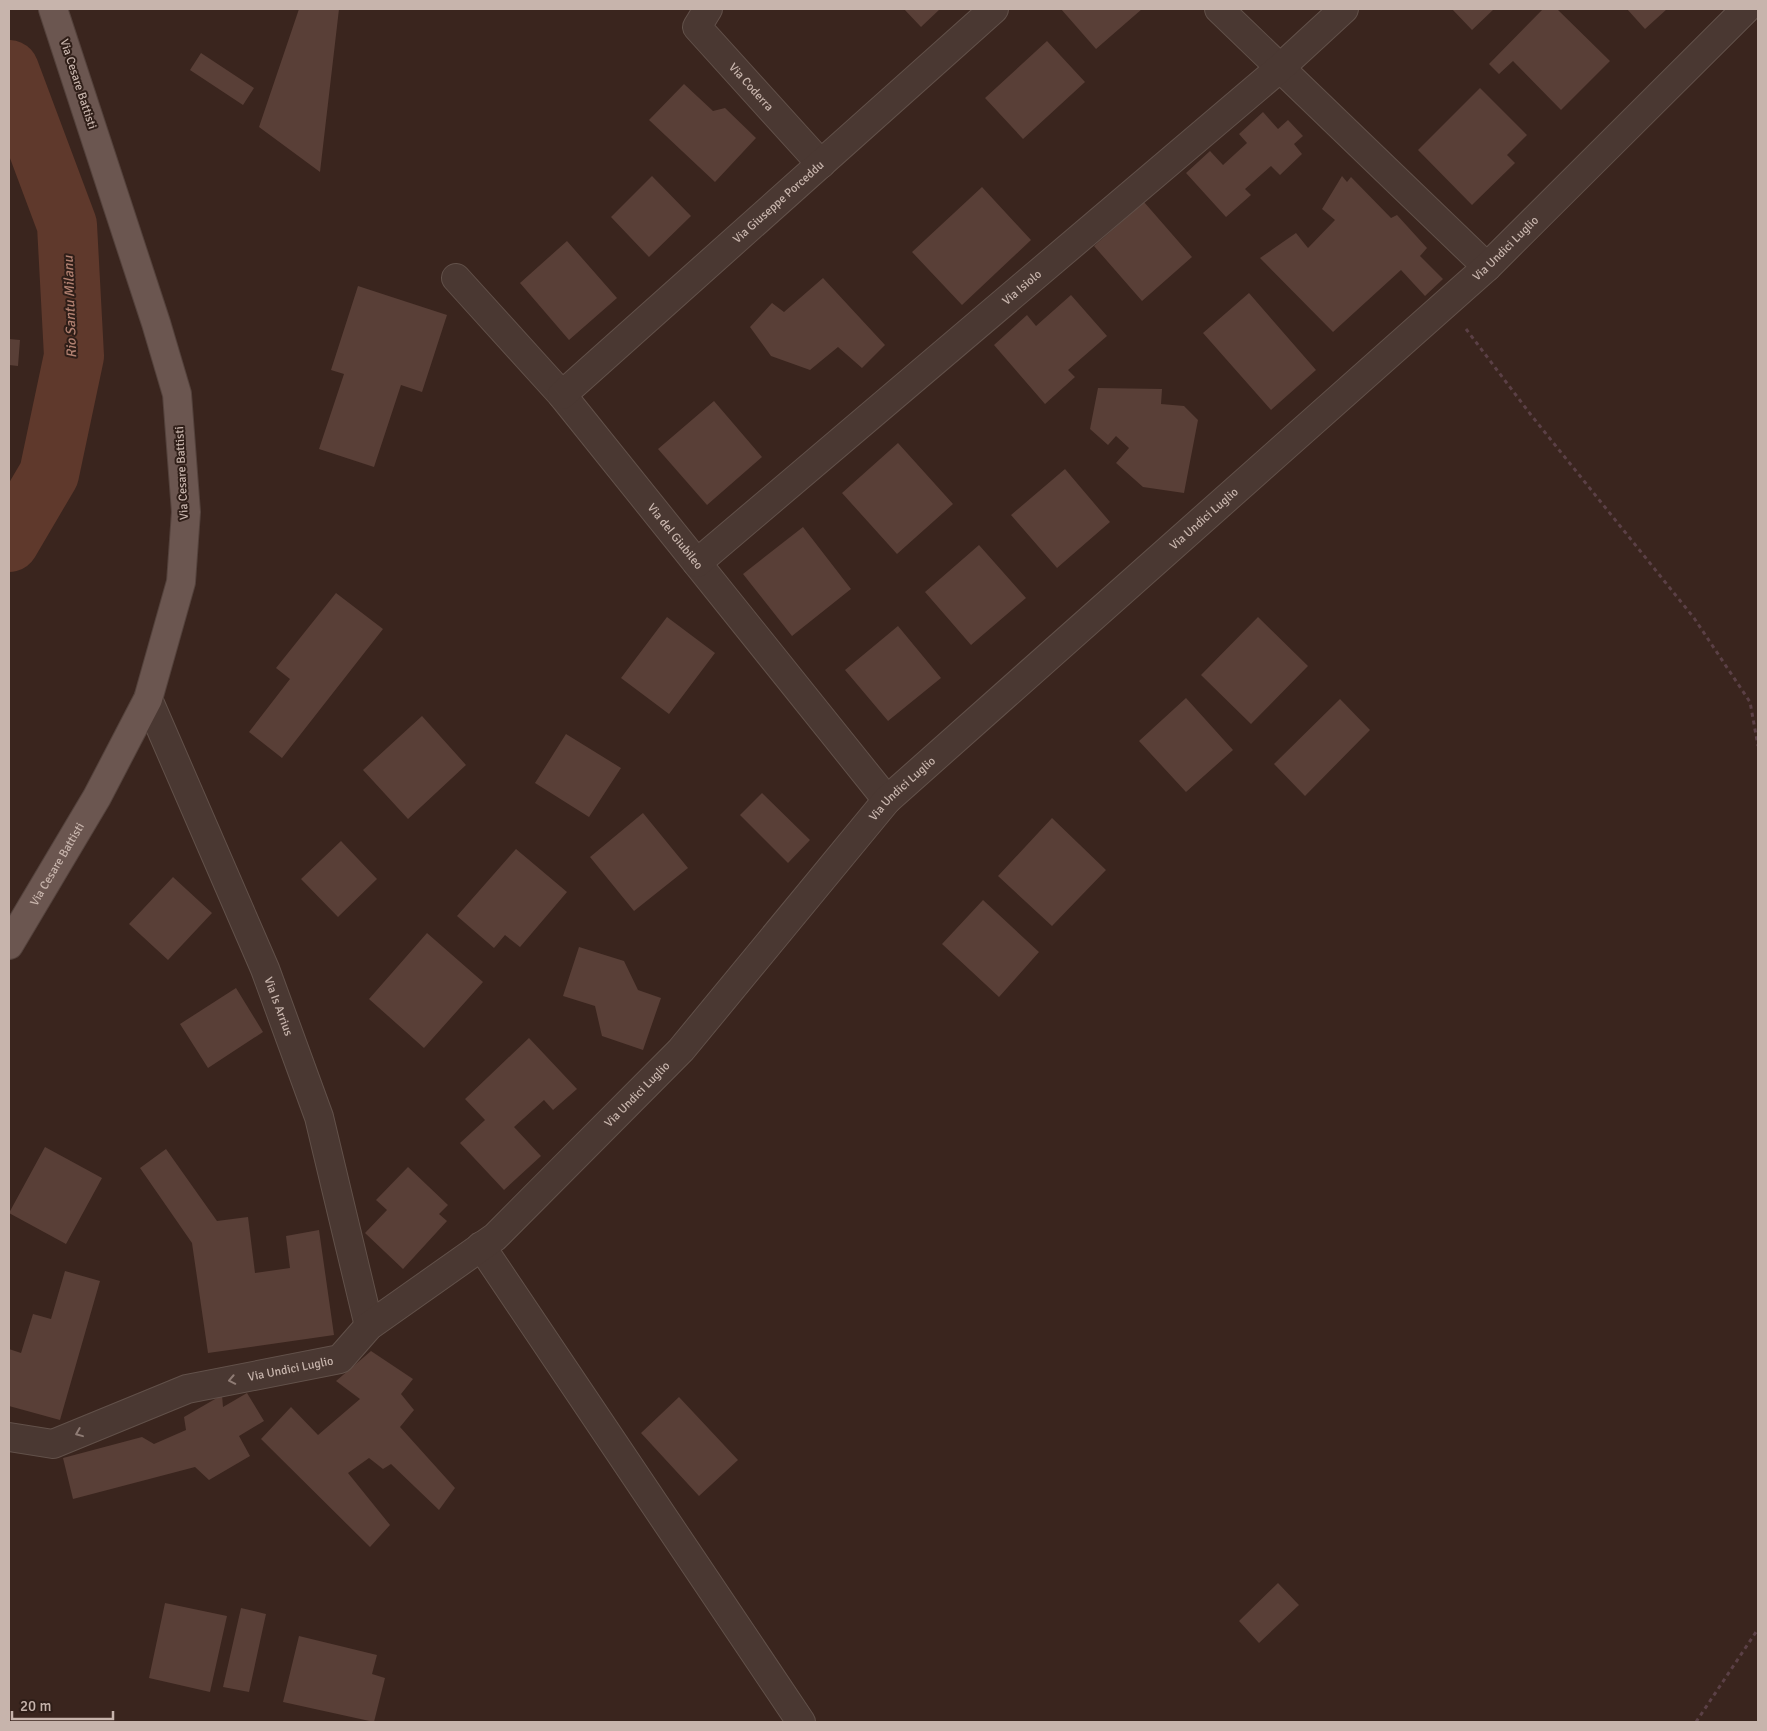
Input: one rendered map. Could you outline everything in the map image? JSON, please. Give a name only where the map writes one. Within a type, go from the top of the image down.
[{"type":"main road","name":"Via Cesare Battisti","points":[[9,945],[97,797],[148,698],[181,582],[186,512],[177,394],[156,323],[53,9]]},
{"type":"street","name":"Via Coderra","points":[[708,9],[696,27],[821,164]]},
{"type":"street","name":"Via Giuseppe Porceddu","points":[[562,395],[994,9]]},
{"type":"street","points":[[1219,9],[1487,267]]},
{"type":"street","name":"Via Isiolo","points":[[697,563],[1280,68],[1344,9]]},
{"type":"street","name":"Via Undici Luglio","points":[[9,1437],[53,1444],[187,1390],[340,1359],[369,1326],[502,1230],[681,1050],[886,800],[1487,267],[1746,9]]},
{"type":"street","name":"Via del Giubileo","points":[[456,278],[562,395],[886,800]]},
{"type":"street","name":"Via Is Arrius","points":[[148,698],[265,970],[319,1117],[369,1326]]},
{"type":"street","points":[[482,1246],[801,1722]]},
{"type":"path","points":[[1447,303],[1531,415],[1694,618],[1750,702],[1758,746]]},
{"type":"path","points":[[1696,1722],[1758,1629]]},
{"type":"building","points":[[299,9],[339,9],[320,172],[259,127]]},
{"type":"building","points":[[904,9],[940,9],[921,27]]},
{"type":"building","points":[[1061,9],[1142,9],[1096,49]]},
{"type":"building","points":[[1452,9],[1494,9],[1472,30]]},
{"type":"building","points":[[1543,9],[1557,9],[1610,61],[1561,110],[1513,61],[1499,74],[1489,64]]},
{"type":"building","points":[[1627,9],[1667,9],[1645,29]]},
{"type":"building","points":[[1047,41],[1085,82],[1023,139],[985,98]]},
{"type":"building","points":[[201,53],[254,88],[243,105],[190,70]]},
{"type":"building","points":[[684,84],[713,111],[725,108],[756,138],[715,182],[649,120]]},
{"type":"building","points":[[1480,88],[1527,135],[1507,155],[1515,163],[1472,205],[1418,150]]},
{"type":"building","points":[[1263,112],[1278,129],[1288,120],[1303,136],[1294,144],[1302,154],[1280,175],[1271,166],[1245,189],[1251,195],[1226,217],[1186,173],[1210,151],[1223,165],[1247,143],[1239,134]]},
{"type":"building","points":[[652,176],[691,216],[649,257],[611,217]]},
{"type":"building","points":[[1342,176],[1347,182],[1351,177],[1391,218],[1397,215],[1427,248],[1420,256],[1443,279],[1425,296],[1401,270],[1333,332],[1260,258],[1296,233],[1308,248],[1335,220],[1322,209]]},
{"type":"building","points":[[982,187],[1031,240],[962,305],[912,252]]},
{"type":"building","points":[[1144,202],[1192,257],[1142,301],[1094,246]]},
{"type":"building","points":[[567,241],[617,298],[569,340],[520,283]]},
{"type":"building","points":[[823,278],[885,345],[862,368],[838,347],[810,370],[771,356],[750,327],[772,303],[784,312]]},
{"type":"building","points":[[358,286],[447,315],[422,392],[401,385],[374,467],[319,449],[344,374],[331,370]]},
{"type":"building","points":[[1249,293],[1316,370],[1271,410],[1203,333]]},
{"type":"building","points":[[1071,295],[1107,336],[1068,370],[1075,377],[1045,404],[994,345],[1027,315],[1036,326]]},
{"type":"building","points":[[9,339],[20,340],[18,366],[9,365]]},
{"type":"building","points":[[1098,388],[1162,389],[1161,404],[1184,406],[1198,420],[1184,493],[1143,487],[1116,463],[1129,448],[1116,436],[1108,445],[1090,429]]},
{"type":"building","points":[[714,401],[762,457],[707,505],[658,449]]},
{"type":"building","points":[[898,443],[953,504],[897,554],[842,493]]},
{"type":"building","points":[[1065,469],[1110,522],[1057,568],[1011,515]]},
{"type":"building","points":[[803,527],[851,589],[792,636],[743,574]]},
{"type":"building","points":[[979,545],[1026,598],[971,645],[925,592]]},
{"type":"building","points":[[336,593],[383,629],[282,758],[249,732],[290,679],[276,668]]},
{"type":"building","points":[[667,617],[715,653],[669,714],[621,678]]},
{"type":"building","points":[[1258,617],[1308,666],[1251,724],[1201,675]]},
{"type":"building","points":[[898,626],[941,678],[888,721],[845,670]]},
{"type":"building","points":[[1186,698],[1233,750],[1186,792],[1139,741]]},
{"type":"building","points":[[1340,699],[1370,730],[1305,796],[1274,764]]},
{"type":"building","points":[[422,716],[466,765],[408,819],[363,770]]},
{"type":"building","points":[[566,734],[621,768],[589,817],[535,783]]},
{"type":"building","points":[[762,793],[810,840],[788,863],[740,815]]},
{"type":"building","points":[[643,813],[688,868],[634,911],[590,857]]},
{"type":"building","points":[[1052,818],[1106,870],[1052,926],[998,876]]},
{"type":"building","points":[[341,841],[377,879],[338,917],[301,879]]},
{"type":"building","points":[[516,849],[567,892],[520,947],[505,935],[494,948],[457,916]]},
{"type":"building","points":[[173,877],[212,913],[168,960],[129,924]]},
{"type":"building","points":[[983,900],[1039,952],[999,997],[942,944]]},
{"type":"building","points":[[427,933],[483,982],[424,1048],[369,999]]},
{"type":"building","points":[[579,947],[624,961],[638,990],[661,998],[643,1050],[602,1036],[595,1006],[563,996]]},
{"type":"building","points":[[236,988],[263,1032],[208,1068],[180,1024]]},
{"type":"building","points":[[529,1038],[577,1089],[553,1110],[544,1100],[514,1127],[541,1156],[504,1190],[460,1143],[485,1120],[465,1099]]},
{"type":"building","points":[[45,1147],[102,1178],[66,1244],[9,1213]]},
{"type":"building","points":[[166,1149],[217,1221],[248,1217],[255,1273],[290,1268],[286,1236],[319,1230],[334,1335],[208,1353],[192,1243],[140,1168]]},
{"type":"building","points":[[408,1167],[448,1205],[439,1214],[447,1221],[403,1269],[365,1233],[387,1210],[376,1200]]},
{"type":"building","points":[[65,1271],[100,1281],[60,1420],[9,1406],[9,1349],[21,1353],[33,1314],[51,1319]]},
{"type":"building","points":[[371,1351],[413,1379],[401,1394],[414,1410],[400,1427],[455,1488],[439,1510],[391,1464],[383,1469],[369,1458],[348,1473],[390,1525],[370,1547],[261,1439],[291,1407],[318,1435],[360,1399],[336,1381]]},
{"type":"building","points":[[247,1393],[264,1421],[239,1436],[250,1456],[209,1480],[195,1467],[73,1499],[63,1458],[142,1437],[154,1444],[186,1430],[184,1417],[222,1395],[223,1407]]},
{"type":"building","points":[[679,1397],[738,1460],[699,1496],[641,1433]]},
{"type":"building","points":[[1278,1583],[1299,1605],[1259,1643],[1239,1621]]},
{"type":"building","points":[[165,1603],[227,1616],[210,1692],[149,1678]]},
{"type":"building","points":[[241,1608],[266,1614],[249,1692],[223,1687]]},
{"type":"building","points":[[299,1636],[377,1655],[372,1674],[385,1678],[374,1722],[283,1702]]},
{"type":"waterway","name":"Rio Santu Milanu","points":[[9,70],[67,225],[74,356],[49,474],[9,542]]}]
